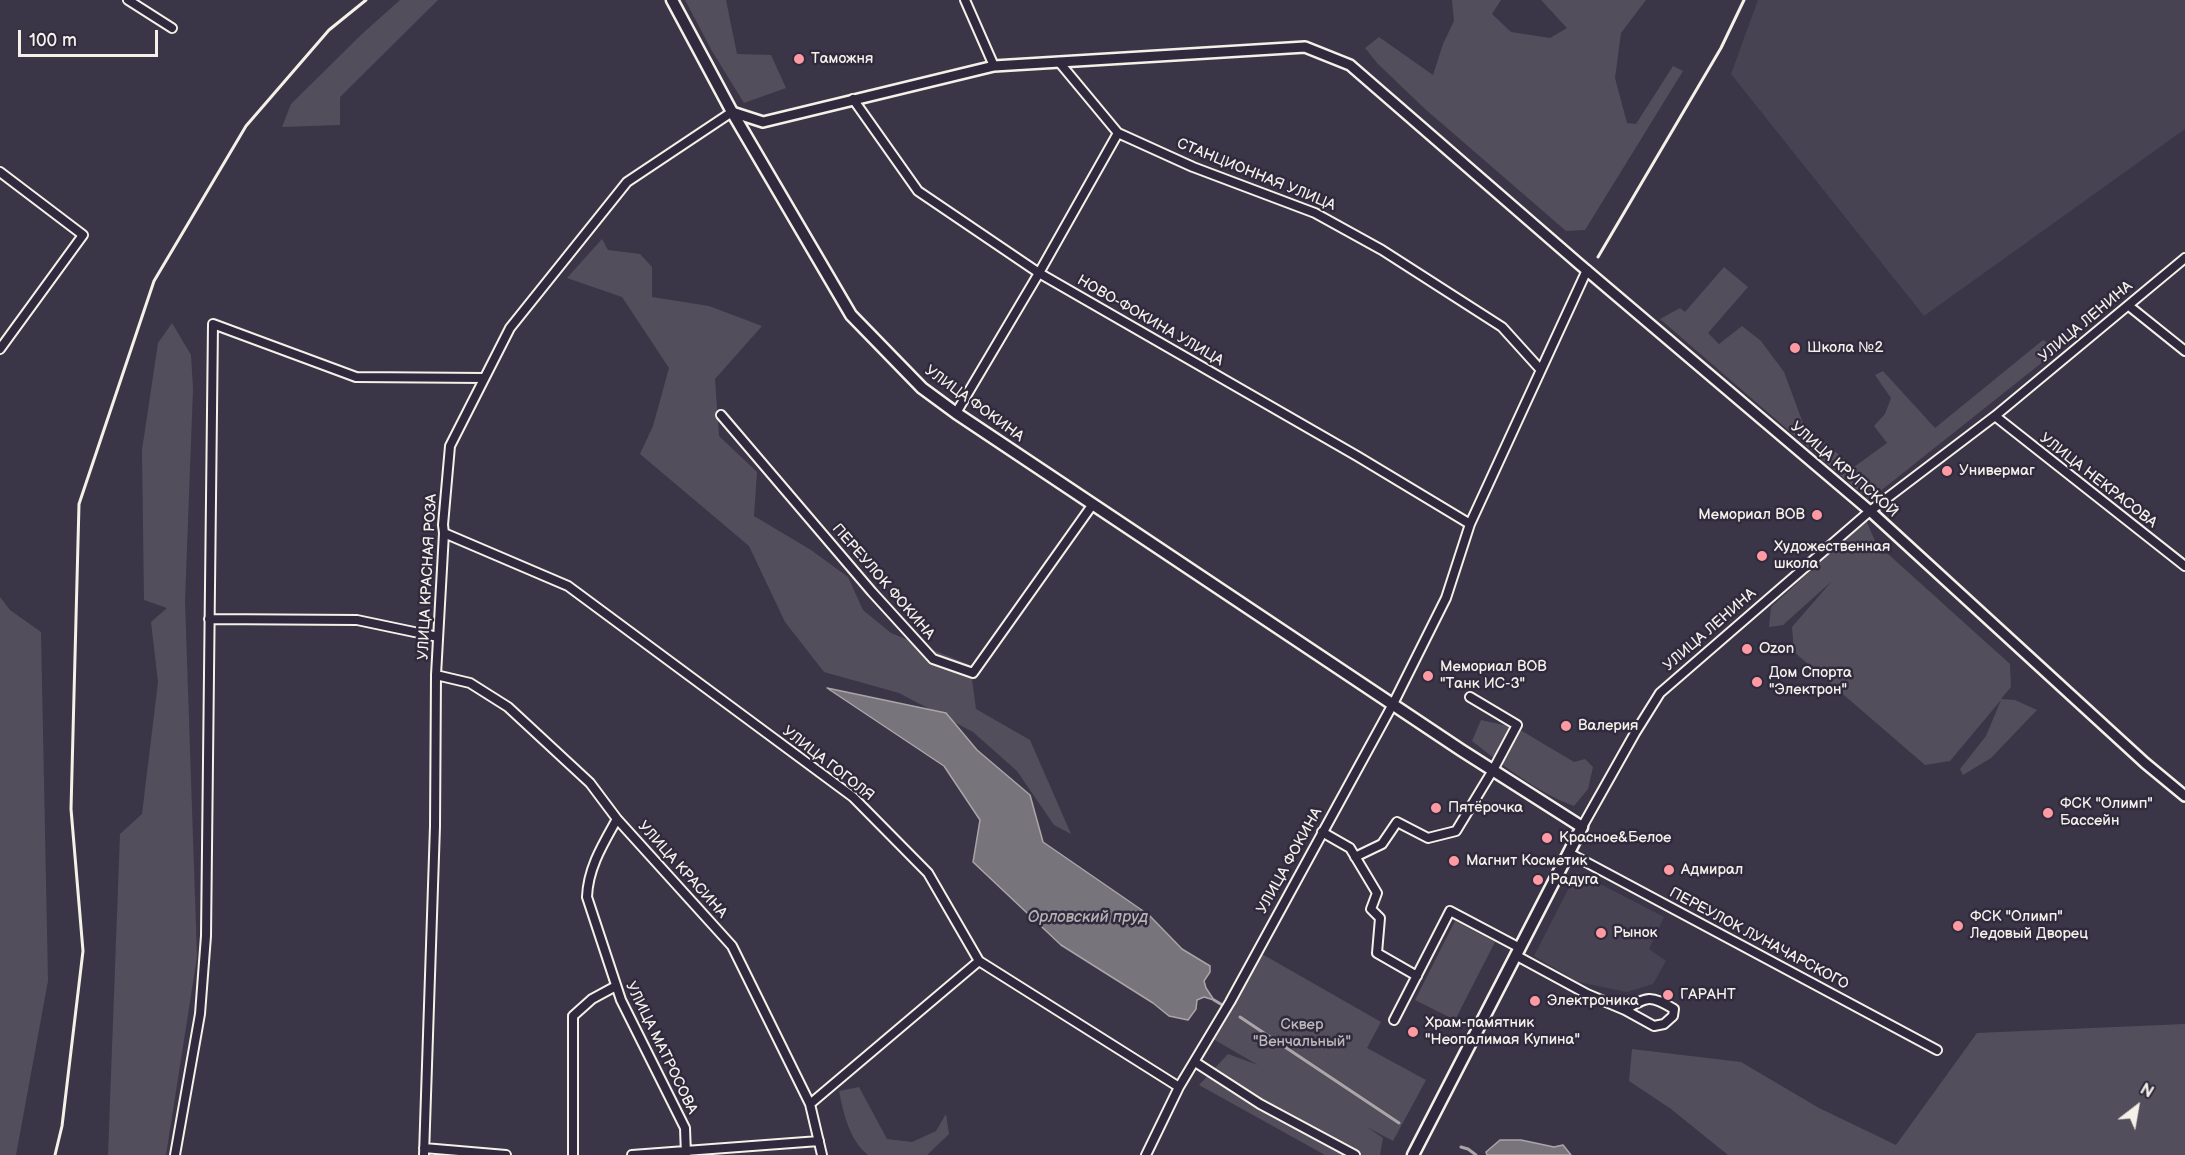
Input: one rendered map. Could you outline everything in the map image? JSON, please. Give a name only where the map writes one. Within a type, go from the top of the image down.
[{"type":"main road","name":"УЛИЦА ФОКИНА","points":[[672,0],[732,112],[851,315],[922,388],[956,413],[1393,704],[1582,827]]},
{"type":"main road","name":"УЛИЦА ЛЕНИНА","points":[[1416,1152],[1582,827]]},
{"type":"street","points":[[128,0],[172,28]]},
{"type":"street","points":[[965,0],[994,66]]},
{"type":"street","name":"УЛИЦА КРУПСКОЙ","points":[[1059,62],[1305,47],[1350,64],[1870,511],[2145,763],[2185,796]]},
{"type":"street","points":[[732,112],[764,122],[994,66],[1059,62]]},
{"type":"street","name":"СТАНЦИОННАЯ УЛИЦА","points":[[1059,62],[1118,133],[1193,167],[1315,213],[1382,250],[1502,327],[1540,369]]},
{"type":"street","name":"НОВО-ФОКИНА УЛИЦА","points":[[853,99],[918,191],[1039,273],[1357,456],[1470,524]]},
{"type":"street","name":"УЛИЦА КРАСНАЯ РОЗА","points":[[424,1152],[435,826],[436,675],[443,525],[450,446],[510,328],[627,182],[732,112]]},
{"type":"street","points":[[956,413],[1118,133]]},
{"type":"street","points":[[0,172],[83,235],[1,344]]},
{"type":"street","name":"УЛИЦА ЛЕНИНА","points":[[1582,827],[1660,693],[1870,511],[1995,416],[2185,258]]},
{"type":"street","points":[[1393,704],[1446,598],[1470,524],[1587,270]]},
{"type":"street","points":[[2129,306],[2185,351]]},
{"type":"street","points":[[175,1155],[200,1014],[206,936],[213,324],[356,377],[484,378]]},
{"type":"street","name":"ПЕРЕУЛОК ФОКИНА","points":[[721,415],[872,592],[933,659],[973,674],[1094,504]]},
{"type":"street","name":"УЛИЦА НЕКРАСОВА","points":[[1995,416],[2185,566]]},
{"type":"street","name":"УЛИЦА ГОГОЛЯ","points":[[444,533],[568,586],[854,797],[928,873],[979,961],[1179,1087]]},
{"type":"street","points":[[209,620],[357,620],[438,637]]},
{"type":"street","name":"УЛИЦА КРАСИНА","points":[[436,675],[470,683],[508,707],[590,783],[617,819],[732,946],[810,1104],[822,1155]]},
{"type":"street","points":[[1355,857],[1382,844],[1397,822],[1428,838],[1456,831],[1517,725],[1470,697]]},
{"type":"street","name":"УЛИЦА ФОКИНА","points":[[1146,1155],[1179,1087],[1214,1032],[1393,704]]},
{"type":"street","name":"УЛИЦА МАТРОСОВА","points":[[617,819],[600,850],[588,879],[587,897],[616,986],[685,1128],[686,1154]]},
{"type":"street","points":[[1322,832],[1350,848],[1377,893],[1371,909],[1380,918],[1377,952],[1417,976]]},
{"type":"street","name":"ПЕРЕУЛОК ЛУНАЧАРСКОГО","points":[[1569,852],[1937,1050]]},
{"type":"street","points":[[1394,1020],[1450,911],[1587,994],[1626,1010],[1654,1026],[1664,1024],[1673,1016],[1674,1009],[1654,998],[1645,998],[1626,1010]]},
{"type":"street","points":[[810,1104],[979,961]]},
{"type":"street","points":[[573,1155],[573,1016],[592,999],[616,986]]},
{"type":"street","points":[[1195,1062],[1260,1104],[1356,1155]]},
{"type":"street","points":[[632,1155],[686,1154],[819,1141]]},
{"type":"street","points":[[424,1152],[506,1155]]},
{"type":"shaded area","points":[[1758,0],[2185,0],[2185,129],[1924,316],[1731,74]]},
{"type":"shaded area","name":"Рынок","points":[[1577,872],[1664,917],[1649,949],[1666,961],[1653,984],[1627,992],[1578,982],[1534,956]]},
{"type":"green space","points":[[400,0],[438,0],[340,97],[340,125],[282,127],[291,104]]},
{"type":"green space","points":[[685,0],[726,0],[737,54],[771,55],[786,88],[744,103],[712,51]]},
{"type":"green space","points":[[1452,0],[1501,0],[1492,14],[1511,32],[1550,38],[1567,28],[1541,0],[1646,0],[1621,33],[1615,78],[1627,123],[1636,124],[1673,66],[1683,71],[1585,230],[1566,231],[1424,108],[1378,64],[1365,48],[1379,37],[1433,75],[1443,44],[1454,21]]},
{"type":"green space","points":[[602,239],[608,250],[640,254],[652,267],[652,297],[709,306],[762,326],[715,379],[719,436],[757,472],[754,516],[811,550],[848,577],[863,610],[891,633],[970,665],[976,709],[1030,740],[1071,834],[1054,825],[1017,771],[973,732],[899,693],[824,672],[785,622],[749,546],[640,454],[653,426],[669,368],[622,297],[567,278]]},
{"type":"green space","points":[[1724,267],[1748,287],[1708,333],[1719,344],[1742,326],[1761,341],[1784,372],[1804,426],[1854,467],[1887,443],[1874,426],[1885,414],[1891,398],[1875,375],[1883,371],[1935,428],[2043,340],[2059,349],[1869,500],[1660,319],[1680,308],[1685,312]]},
{"type":"green space","points":[[172,323],[191,355],[193,389],[185,601],[197,957],[166,1155],[108,1155],[120,834],[142,814],[158,682],[151,622],[167,608],[144,600],[142,450],[158,343]]},
{"type":"green space","points":[[1866,520],[1875,541],[1866,550],[1888,554],[2010,664],[2011,687],[2001,699],[2015,700],[2037,710],[1991,758],[1963,775],[1960,769],[1986,736],[2001,700],[1950,761],[1925,765],[1794,652],[1792,627],[1832,581],[1783,625],[1769,627],[1771,607]]},
{"type":"green space","points":[[0,597],[10,610],[41,632],[48,981],[16,1155],[0,1155]]},
{"type":"green space","points":[[1481,720],[1517,728],[1574,762],[1585,759],[1593,767],[1588,789],[1574,806],[1533,786],[1472,741]]},
{"type":"green space","points":[[1455,921],[1495,942],[1455,1020],[1415,1000]]},
{"type":"green space","name":"Сквер \"Венчальный\"","points":[[1262,954],[1381,1022],[1367,1048],[1426,1080],[1393,1141],[1367,1127],[1383,1138],[1380,1155],[1325,1155],[1199,1085],[1228,1054],[1258,1065],[1213,1039]]},
{"type":"green space","points":[[2185,1024],[2185,1155],[1728,1155],[1671,1109],[1629,1081],[1632,1049],[1741,1062],[1819,1108],[1896,1145],[1977,1033]]},
{"type":"green space","points":[[859,1087],[887,1139],[912,1142],[936,1131],[946,1114],[949,1134],[927,1155],[868,1155],[852,1134],[845,1118],[839,1091]]},
{"type":"water","name":"Орловский пруд","points":[[827,688],[946,713],[977,750],[1030,795],[1043,842],[1149,915],[1182,949],[1210,966],[1210,972],[1204,981],[1214,1000],[1204,997],[1197,1000],[1196,1009],[1188,1020],[1169,1016],[1153,1003],[1061,945],[973,862],[980,820],[944,766]]},
{"type":"water","points":[[1500,1140],[1521,1140],[1554,1147],[1563,1145],[1571,1155],[1487,1155],[1486,1152]]},
{"type":"waterway","points":[[1214,1000],[1224,1006]]},
{"type":"waterway","points":[[1240,1017],[1399,1123]]},
{"type":"waterway","points":[[1461,1147],[1476,1155]]},
{"type":"railway","points":[[55,1155],[62,1126],[83,951],[71,809],[79,504],[154,281],[246,126],[329,30],[366,0]]},
{"type":"railway","points":[[1598,257],[1721,48],[1744,0]]},
{"type":"place","name":"Таможня","points":[[799,59]]},
{"type":"place","name":"Школа №2","points":[[1795,348]]},
{"type":"place","name":"Универмаг","points":[[1947,471]]},
{"type":"place","name":"Мемориал ВОВ","points":[[1817,515]]},
{"type":"place","name":"Художественная школа","points":[[1762,556]]},
{"type":"place","name":"Ozon","points":[[1747,649]]},
{"type":"place","name":"Мемориал ВОВ \"Танк ИС-3\"","points":[[1428,676]]},
{"type":"place","name":"Дом Спорта \"Электрон\"","points":[[1757,682]]},
{"type":"place","name":"Валерия","points":[[1566,726]]},
{"type":"place","name":"Пятёрочка","points":[[1436,808]]},
{"type":"place","name":"ФСК \"Олимп\" Бассейн","points":[[2048,813]]},
{"type":"place","name":"Красное&Белое","points":[[1547,838]]},
{"type":"place","name":"Магнит Косметик","points":[[1454,861]]},
{"type":"place","name":"Адмирал","points":[[1669,870]]},
{"type":"place","name":"Радуга","points":[[1538,880]]},
{"type":"place","name":"ФСК \"Олимп\" Ледовый Дворец","points":[[1958,926]]},
{"type":"place","name":"Рынок","points":[[1601,933]]},
{"type":"place","name":"ГАРАНТ","points":[[1668,995]]},
{"type":"place","name":"Электроника","points":[[1535,1001]]},
{"type":"place","name":"Храм-памятник \"Неопалимая Купина\"","points":[[1413,1032]]}]
